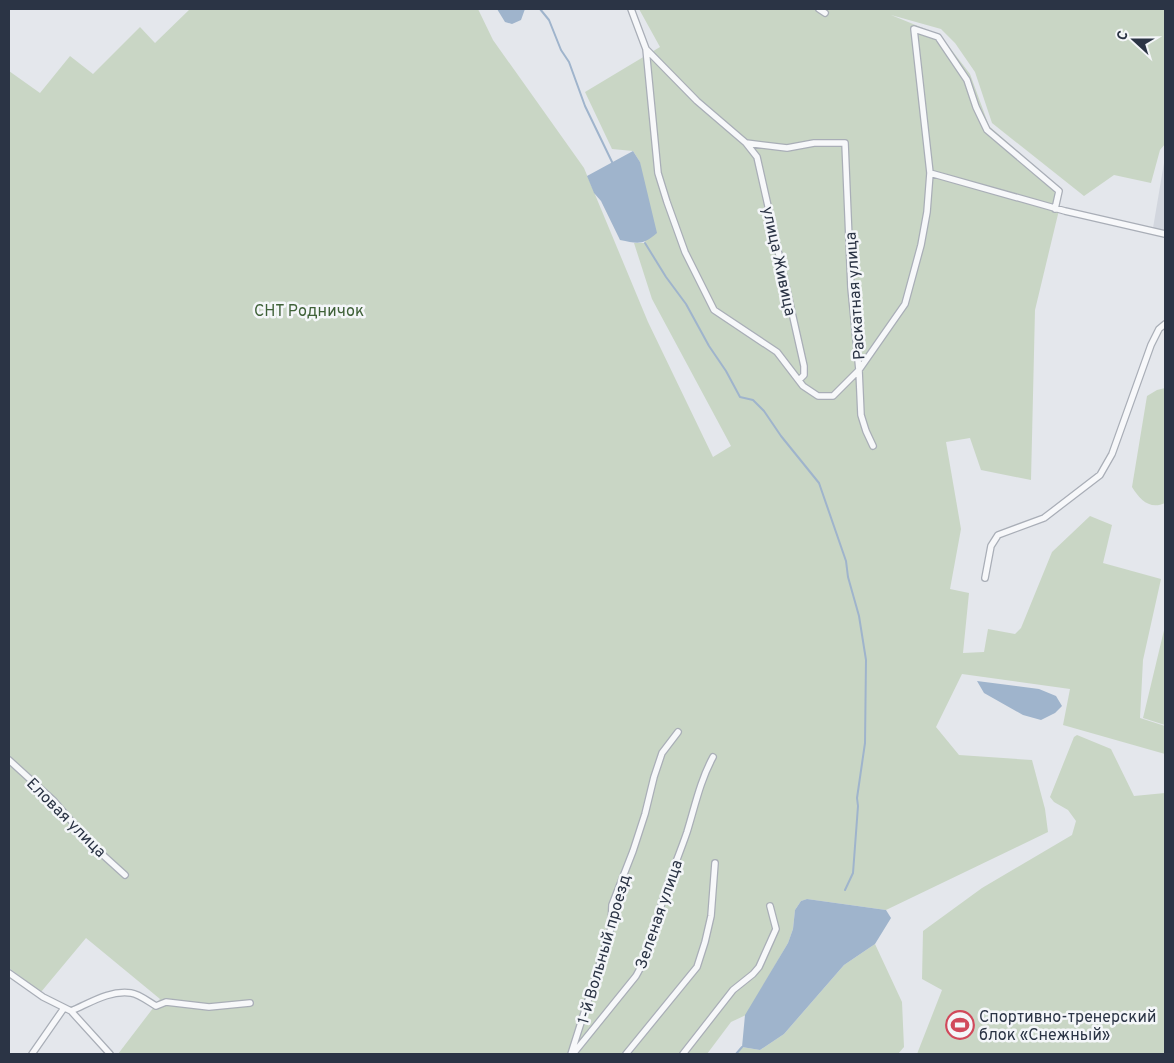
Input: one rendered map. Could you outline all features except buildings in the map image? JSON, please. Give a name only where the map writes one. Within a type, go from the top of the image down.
[{"type":"street","points":[[631,9],[646,49],[658,173],[666,202],[685,252],[714,310],[777,352],[803,386],[818,396],[833,396],[859,370],[905,304],[921,246],[927,212],[930,173],[914,29],[938,37],[967,80],[976,107],[987,130],[1059,191],[1055,209]]},
{"type":"street","points":[[819,9],[825,14]]},
{"type":"street","name":"улица Живица","points":[[646,49],[697,101],[746,143],[758,157],[804,366],[804,374],[799,380]]},
{"type":"street","name":"Раскатная улица","points":[[746,143],[787,148],[814,143],[845,143],[851,288],[859,370],[861,415],[873,446]]},
{"type":"street","points":[[930,173],[1055,209],[1165,234]]},
{"type":"street","points":[[985,578],[991,546],[998,535],[1044,518],[1100,475],[1112,454],[1151,345],[1159,329],[1165,324]]},
{"type":"street","name":"1-й Вольный проезд","points":[[572,1054],[611,928],[612,905],[633,851],[654,777],[662,753],[678,732]]},
{"type":"street","name":"Зеленая улица","points":[[572,1054],[636,976],[642,966],[656,928],[665,894],[704,774],[713,757]]},
{"type":"street","name":"Еловая улица","points":[[9,760],[54,801],[93,846],[125,875]]},
{"type":"street","points":[[626,1054],[697,967],[711,916],[715,863]]},
{"type":"street","points":[[683,1054],[733,990],[753,974],[759,966],[776,928],[770,906]]},
{"type":"street","points":[[9,973],[43,996],[71,1011],[110,1054]]},
{"type":"street","points":[[71,1011],[111,994],[132,993],[156,1006],[166,1002],[209,1007],[250,1003]]},
{"type":"street","points":[[32,1054],[64,1008]]},
{"type":"shaded area","points":[[1165,157],[1165,231],[1153,228]]},
{"type":"green space","name":"СНТ Родничок","points":[[190,9],[478,9],[493,40],[584,168],[648,322],[713,457],[731,446],[652,299],[634,243],[645,243],[640,162],[633,151],[612,149],[585,92],[660,47],[639,9],[1165,9],[1165,144],[1160,150],[1151,183],[1114,175],[1084,196],[992,123],[975,72],[955,43],[941,29],[891,15],[940,35],[970,74],[989,126],[1061,189],[1059,210],[1035,310],[1031,480],[981,470],[970,438],[946,442],[961,529],[950,589],[969,593],[963,653],[984,652],[988,629],[1015,634],[1021,628],[1052,552],[1090,516],[1112,525],[1103,563],[1161,579],[1143,660],[1140,718],[1165,726],[1165,754],[1063,725],[1070,689],[962,674],[936,727],[959,755],[1032,760],[1045,809],[1048,832],[886,910],[807,899],[801,901],[795,910],[793,929],[788,943],[746,1015],[731,1022],[707,1054],[118,1054],[160,999],[86,938],[41,992],[9,968],[9,71],[40,93],[70,56],[93,74],[140,27],[155,43]]},
{"type":"green space","points":[[1165,388],[1165,503],[1155,505],[1142,500],[1132,487],[1147,396]]},
{"type":"green space","points":[[1165,626],[1165,725],[1143,718]]},
{"type":"green space","points":[[1077,735],[1111,749],[1134,796],[1165,793],[1165,1054],[917,1054],[942,990],[922,979],[923,931],[982,888],[1072,835],[1076,821],[1068,810],[1054,802],[1050,797],[1074,737]]},
{"type":"green space","points":[[875,944],[902,1002],[904,1047],[898,1054],[736,1054],[742,1047],[760,1050],[784,1034],[844,965]]},
{"type":"water","points":[[497,9],[525,9],[521,20],[512,24],[505,22]]},
{"type":"water","points":[[633,151],[640,162],[657,233],[644,242],[620,240],[601,201],[594,193],[587,176]]},
{"type":"water","points":[[977,681],[1039,689],[1056,696],[1062,706],[1055,713],[1041,720],[1023,715],[984,693]]},
{"type":"water","points":[[807,899],[886,910],[891,918],[875,944],[844,965],[784,1034],[760,1050],[742,1047],[745,1015],[788,943],[793,929],[795,910],[801,901]]},
{"type":"waterway","points":[[540,9],[549,20],[561,50],[569,62],[585,106],[613,164]]},
{"type":"waterway","points":[[645,243],[666,277],[686,304],[740,397],[753,400],[764,411],[781,436],[819,483],[846,561],[848,577],[859,616],[866,660],[865,743],[857,798],[853,873],[845,890]]},
{"type":"waterway","points":[[736,1054],[742,1047]]},
{"type":"place","name":"Спортивно-тренерский блок «Снежный»","points":[[960,1025]]}]
